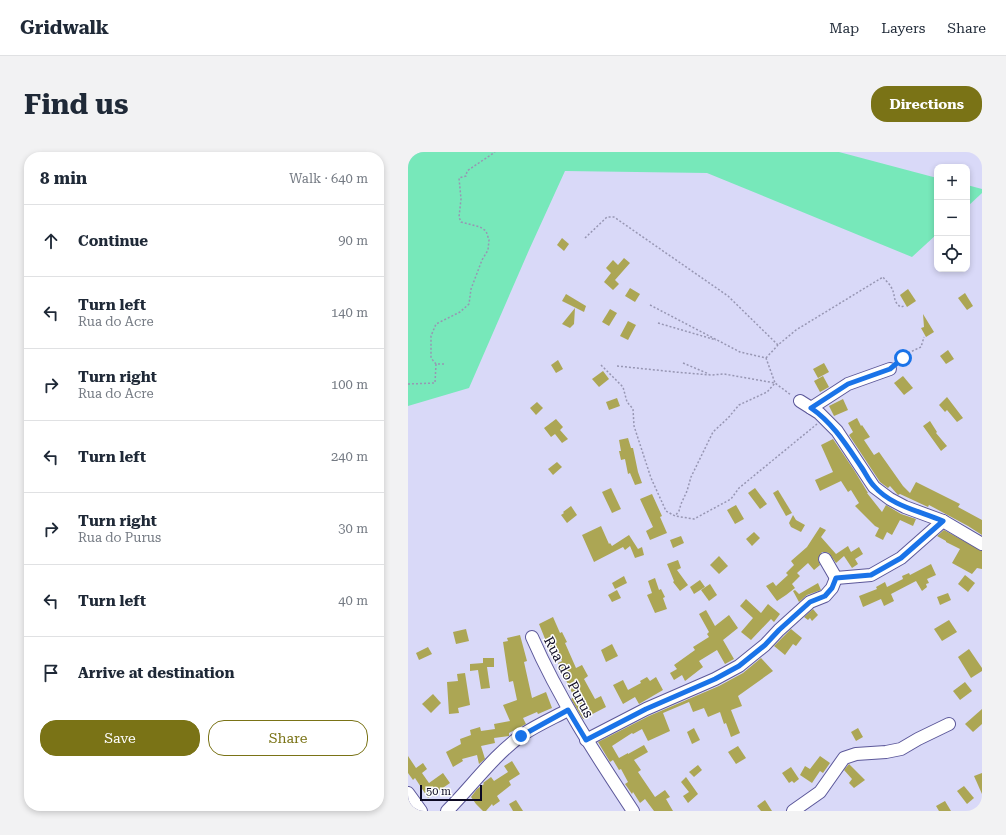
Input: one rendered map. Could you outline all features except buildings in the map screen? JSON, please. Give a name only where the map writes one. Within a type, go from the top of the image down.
[{"type":"street","points":[[890,369],[848,384],[805,404],[824,418],[842,438],[874,487],[890,499],[905,507],[943,521],[982,544]]},
{"type":"street","points":[[836,578],[871,575],[901,558],[943,521]]},
{"type":"street","points":[[825,559],[836,578]]},
{"type":"street","points":[[586,740],[646,709],[715,679],[739,666],[765,645],[810,602],[825,596],[832,588],[836,578]]},
{"type":"street","name":"Rua do Purus","points":[[532,637],[544,665],[568,710],[633,811]]},
{"type":"street","points":[[447,811],[482,772],[521,736],[568,710]]},
{"type":"street","points":[[793,811],[820,792],[844,758],[856,754],[886,752],[901,749],[949,724]]},
{"type":"street","points":[[408,793],[421,811]]},
{"type":"path","points":[[408,384],[435,383],[436,364],[431,358],[431,336],[436,324],[460,312],[468,304],[471,289],[482,260],[488,250],[489,240],[486,231],[480,227],[461,222],[459,217],[461,199],[459,178],[466,176],[467,170],[495,152]]},
{"type":"path","points":[[585,238],[607,217],[614,217],[728,296],[778,345]]},
{"type":"path","points":[[766,358],[778,345],[796,330],[882,277],[891,287],[894,301],[898,306],[904,306]]},
{"type":"path","points":[[650,305],[740,352],[766,358]]},
{"type":"path","points":[[658,323],[720,342]]},
{"type":"path","points":[[890,369],[906,354],[921,347],[924,337]]},
{"type":"path","points":[[766,358],[776,383]]},
{"type":"path","points":[[683,363],[710,375]]},
{"type":"path","points":[[436,364],[444,364]]},
{"type":"path","points":[[601,365],[623,387],[628,402],[633,409],[634,426],[651,478],[666,511],[675,516],[694,519],[730,499],[739,488],[824,418]]},
{"type":"path","points":[[616,366],[710,375],[724,374],[776,383],[805,404]]},
{"type":"path","points":[[675,516],[688,491],[691,477],[714,432],[739,405],[767,392],[776,383]]},
{"type":"green space","points":[[408,152],[839,152],[934,177],[934,237],[912,257],[707,173],[565,171],[469,388],[408,406]]},
{"type":"green space","points":[[970,186],[982,189],[982,193],[970,204]]},
{"type":"route","points":[[521,736],[568,710],[586,740],[669,698],[729,672],[759,651],[779,630],[810,602],[825,596],[832,588],[836,578],[871,575],[901,558],[943,521],[905,507],[890,499],[874,487],[837,431],[819,413],[811,408],[848,384],[890,369],[903,358]]}]
